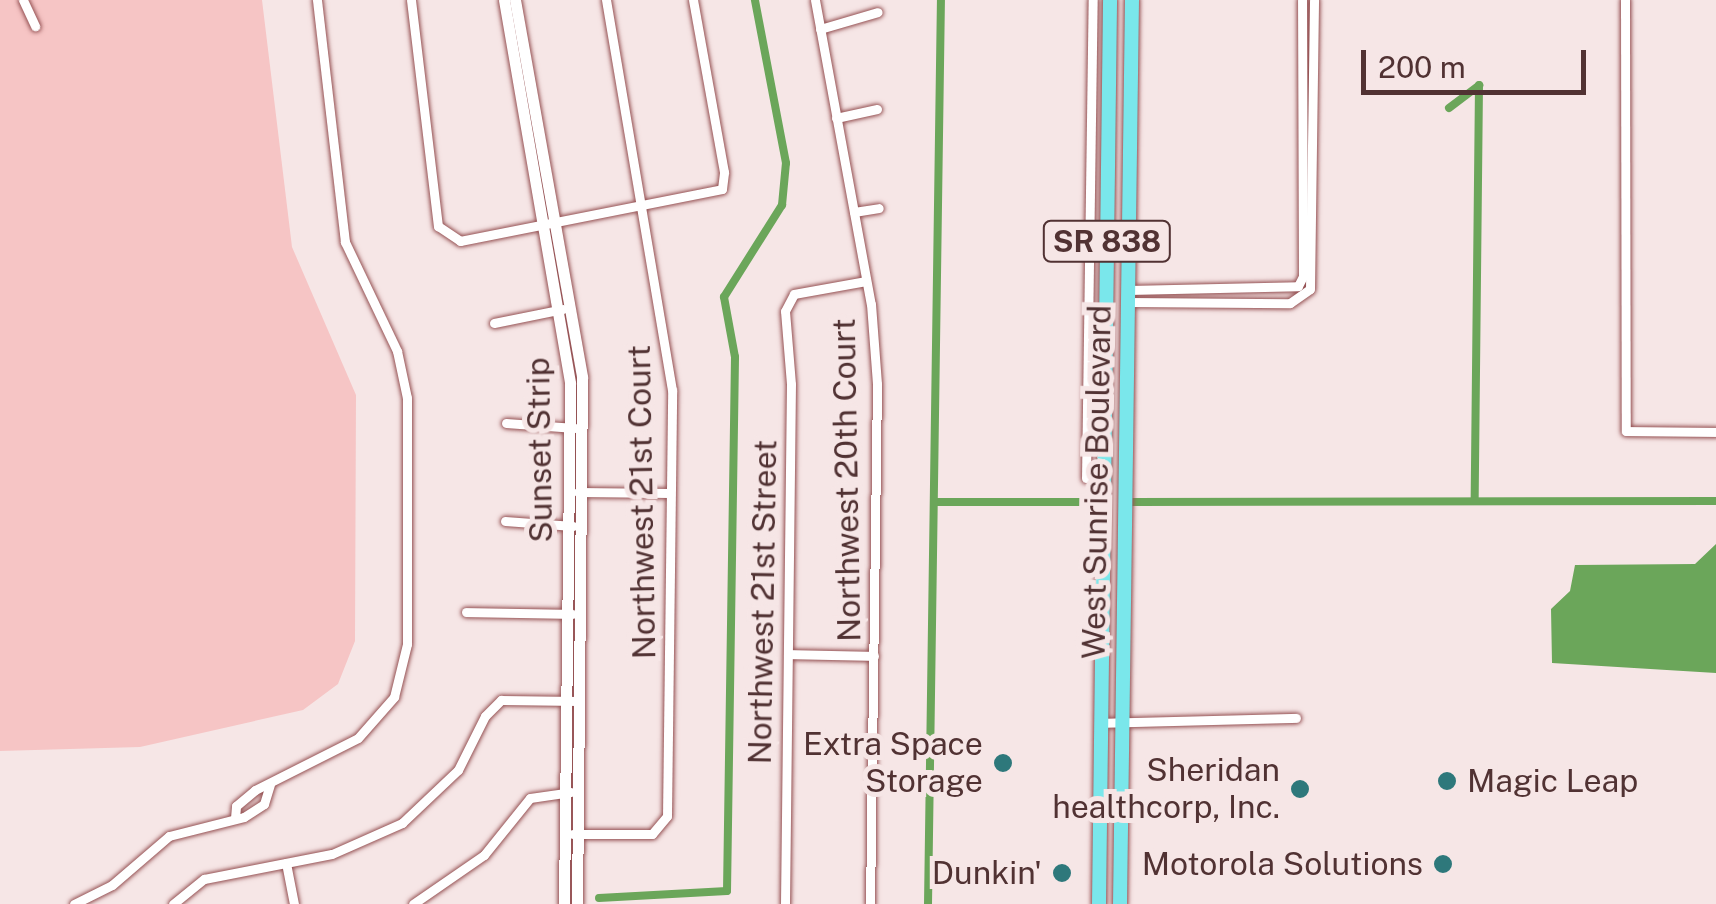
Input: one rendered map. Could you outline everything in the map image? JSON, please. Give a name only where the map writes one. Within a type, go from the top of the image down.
[{"type":"highway","name":"West Sunrise Boulevard","points":[[1099,904],[1110,0]]},
{"type":"highway","name":"West Sunrise Boulevard","points":[[1120,904],[1132,0]]},
{"type":"highway","points":[[1106,300],[1128,327]]},
{"type":"street","points":[[24,0],[35,26]]},
{"type":"street","points":[[234,818],[248,794],[358,738],[394,697],[407,644],[404,374],[346,242],[316,0]]},
{"type":"street","points":[[412,0],[438,226],[447,238],[643,208],[722,189],[724,172],[694,0]]},
{"type":"street","name":"Sunset Strip","points":[[504,0],[551,224]]},
{"type":"street","name":"Sunset Strip","points":[[515,0],[566,309],[577,428],[572,792],[577,904]]},
{"type":"street","name":"Northwest 21st Court","points":[[572,834],[652,834],[662,828],[670,363],[606,0]]},
{"type":"street","name":"Northwest 20th Court","points":[[815,0],[866,281],[877,384],[870,904]]},
{"type":"street","points":[[1086,478],[1092,0]]},
{"type":"street","points":[[1302,0],[1302,290]]},
{"type":"street","points":[[1128,296],[1290,302],[1315,277],[1314,0]]},
{"type":"street","points":[[1625,0],[1626,432],[1716,432]]},
{"type":"street","points":[[820,29],[878,12]]},
{"type":"street","points":[[836,118],[877,110]]},
{"type":"street","points":[[854,212],[879,208]]},
{"type":"street","name":"Northwest 21st Street","points":[[785,904],[787,302],[794,294],[866,281]]},
{"type":"street","points":[[1089,293],[1106,300]]},
{"type":"street","points":[[494,323],[566,309]]},
{"type":"street","points":[[506,422],[577,428]]},
{"type":"street","points":[[576,492],[670,493]]},
{"type":"street","points":[[505,521],[575,526]]},
{"type":"street","points":[[466,612],[574,614]]},
{"type":"street","points":[[788,654],[874,656]]},
{"type":"street","points":[[174,904],[204,879],[364,844],[402,823],[458,770],[492,705],[573,701]]},
{"type":"street","points":[[1100,723],[1120,719],[1296,718]]},
{"type":"street","points":[[74,904],[112,885],[169,836],[234,818],[260,806],[270,784]]},
{"type":"street","points":[[413,904],[427,901],[484,855],[530,798],[572,792]]},
{"type":"street","points":[[248,794],[260,806]]},
{"type":"street","name":"Sunset Strip","points":[[564,904],[572,834]]},
{"type":"street","points":[[286,863],[294,904]]},
{"type":"shaded area","points":[[0,0],[262,0],[292,247],[356,395],[355,641],[338,684],[303,710],[140,747],[0,751]]},
{"type":"shaded area","points":[[1716,544],[1716,673],[1552,663],[1551,609],[1570,591],[1575,565],[1695,564]]},
{"type":"waterway","points":[[599,898],[727,891],[735,357],[724,297],[782,205],[786,163],[755,0]]},
{"type":"waterway","points":[[928,904],[941,0]]},
{"type":"waterway","points":[[1449,108],[1479,85],[1475,501]]},
{"type":"waterway","points":[[1132,502],[1716,501]]},
{"type":"waterway","points":[[935,502],[1095,502]]},
{"type":"place","name":"Extra Space Storage","points":[[1003,763]]},
{"type":"place","name":"Magic Leap","points":[[1447,781]]},
{"type":"place","name":"Sheridan healthcorp, Inc.","points":[[1300,789]]},
{"type":"place","name":"Motorola Solutions","points":[[1443,864]]},
{"type":"place","name":"Dunkin'","points":[[1062,873]]}]
